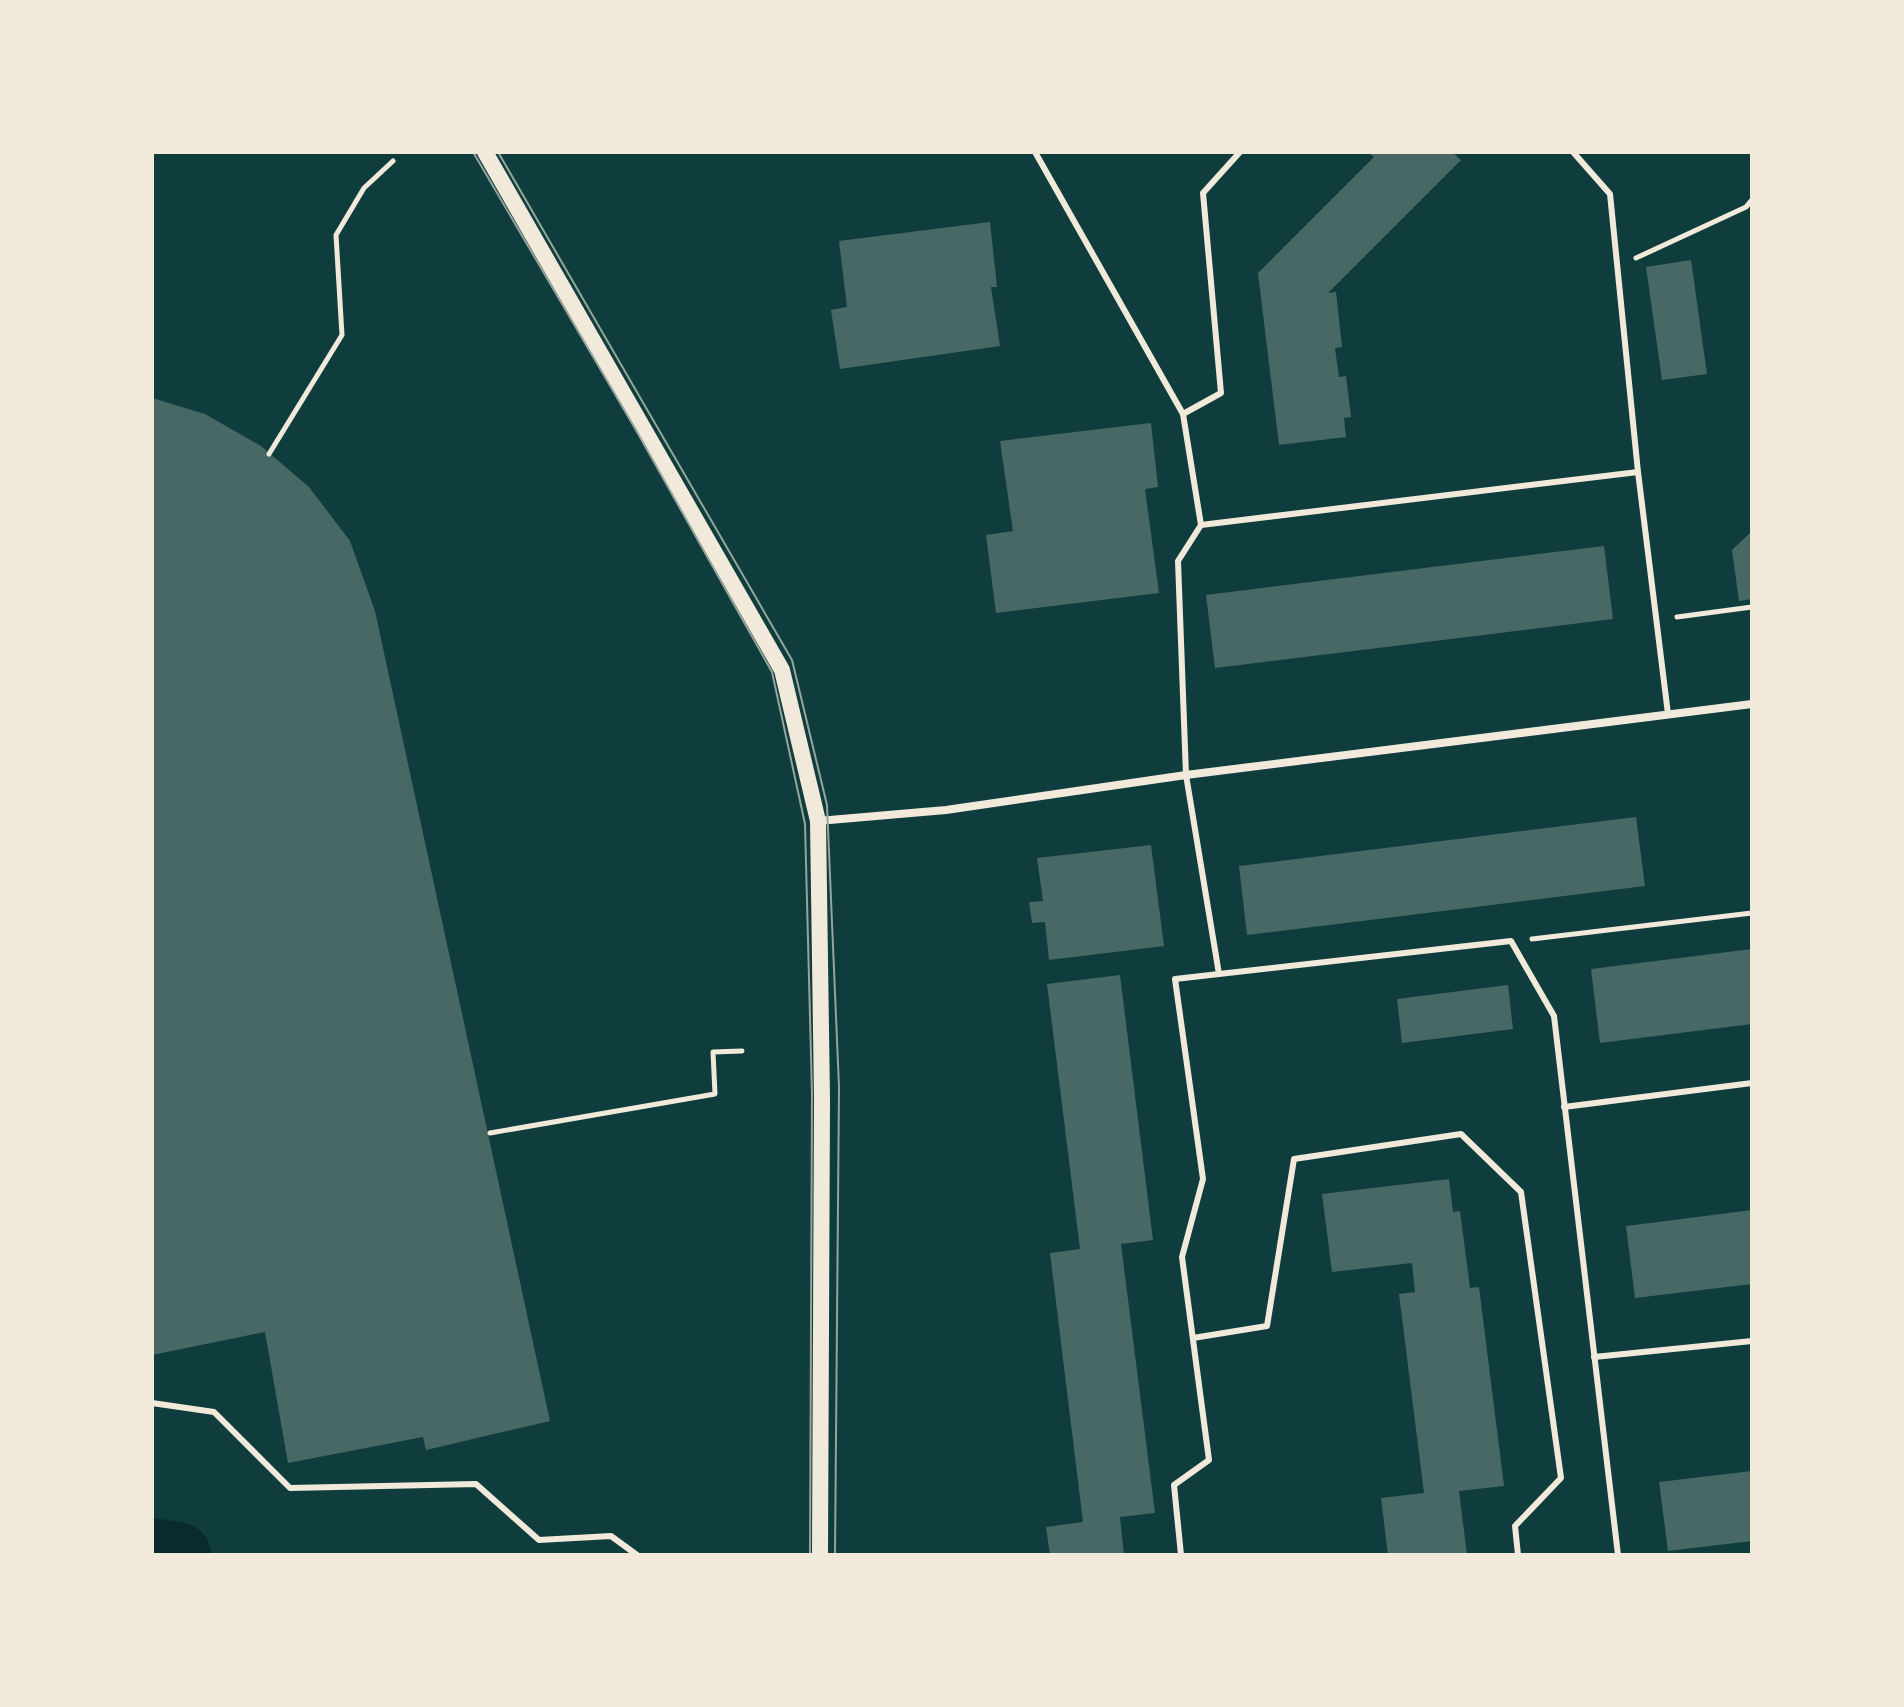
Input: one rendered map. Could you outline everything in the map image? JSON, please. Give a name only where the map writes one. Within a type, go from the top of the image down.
[{"type":"main road","points":[[485,152],[782,670],[818,821],[822,1099],[820,1555]]},
{"type":"street","points":[[818,821],[946,810],[1186,775],[1752,704]]},
{"type":"lane","points":[[1035,152],[1183,414],[1201,525],[1178,561],[1186,775],[1219,974]]},
{"type":"lane","points":[[1183,414],[1221,393],[1203,193],[1240,152]]},
{"type":"lane","points":[[1573,152],[1610,194],[1638,472],[1668,714]]},
{"type":"lane","points":[[1201,525],[1638,472]]},
{"type":"lane","points":[[1181,1555],[1174,1485],[1209,1460],[1182,1257],[1203,1179],[1175,979],[1511,941],[1554,1016],[1618,1555]]},
{"type":"lane","points":[[1564,1107],[1752,1083]]},
{"type":"lane","points":[[1193,1338],[1267,1326],[1294,1159],[1461,1134],[1521,1192],[1557,1448],[1561,1478],[1515,1526],[1518,1555]]},
{"type":"lane","points":[[1594,1357],[1752,1341]]},
{"type":"lane","points":[[152,1403],[214,1412],[290,1488],[476,1484],[539,1540],[611,1536],[637,1555]]},
{"type":"path","points":[[269,454],[342,335],[336,235],[364,188],[393,161]]},
{"type":"path","points":[[1617,266],[1746,207],[1752,200]]},
{"type":"path","points":[[1656,620],[1752,607]]},
{"type":"path","points":[[1511,941],[1752,913]]},
{"type":"path","points":[[490,1133],[715,1094],[713,1052],[742,1051]]},
{"type":"building","points":[[1368,152],[1452,152],[1461,160],[1328,293],[1336,292],[1342,347],[1335,348],[1339,377],[1346,376],[1351,417],[1344,418],[1346,437],[1279,445],[1258,273],[1374,157]]},
{"type":"building","points":[[990,222],[997,287],[991,287],[1000,346],[840,369],[831,310],[847,307],[839,241]]},
{"type":"building","points":[[1691,260],[1707,374],[1662,380],[1646,267]]},
{"type":"building","points":[[152,398],[205,414],[261,446],[309,487],[350,541],[375,611],[550,1421],[426,1450],[423,1437],[288,1463],[265,1332],[152,1355]]},
{"type":"building","points":[[1151,423],[1158,487],[1145,489],[1159,593],[996,613],[986,535],[1013,531],[1000,441]]},
{"type":"building","points":[[1752,531],[1752,599],[1739,601],[1732,550]]},
{"type":"building","points":[[1604,546],[1613,619],[1215,668],[1206,595]]},
{"type":"building","points":[[1636,817],[1645,886],[1247,935],[1239,866]]},
{"type":"building","points":[[1151,845],[1164,946],[1049,960],[1045,922],[1032,923],[1029,902],[1043,901],[1037,858]]},
{"type":"building","points":[[1752,949],[1752,1024],[1600,1043],[1591,969]]},
{"type":"building","points":[[1120,975],[1153,1240],[1121,1244],[1155,1513],[1120,1517],[1124,1555],[1050,1555],[1046,1527],[1083,1522],[1050,1253],[1080,1249],[1047,984]]},
{"type":"building","points":[[1508,985],[1513,1029],[1402,1043],[1397,999]]},
{"type":"building","points":[[1449,1179],[1453,1212],[1460,1211],[1470,1288],[1479,1287],[1504,1486],[1459,1491],[1467,1555],[1388,1555],[1381,1498],[1424,1493],[1399,1294],[1415,1292],[1412,1263],[1332,1272],[1322,1194]]},
{"type":"building","points":[[1752,1210],[1752,1284],[1635,1298],[1626,1226]]},
{"type":"building","points":[[1752,1471],[1752,1541],[1668,1551],[1659,1482]]},
{"type":"waterway","points":[[152,1551],[178,1555]]},
{"type":"tram line","points":[[473,152],[636,430],[772,672],[805,824],[812,1094],[810,1555]]},
{"type":"tram line","points":[[498,152],[792,660],[827,805],[839,1087],[835,1555]]}]
